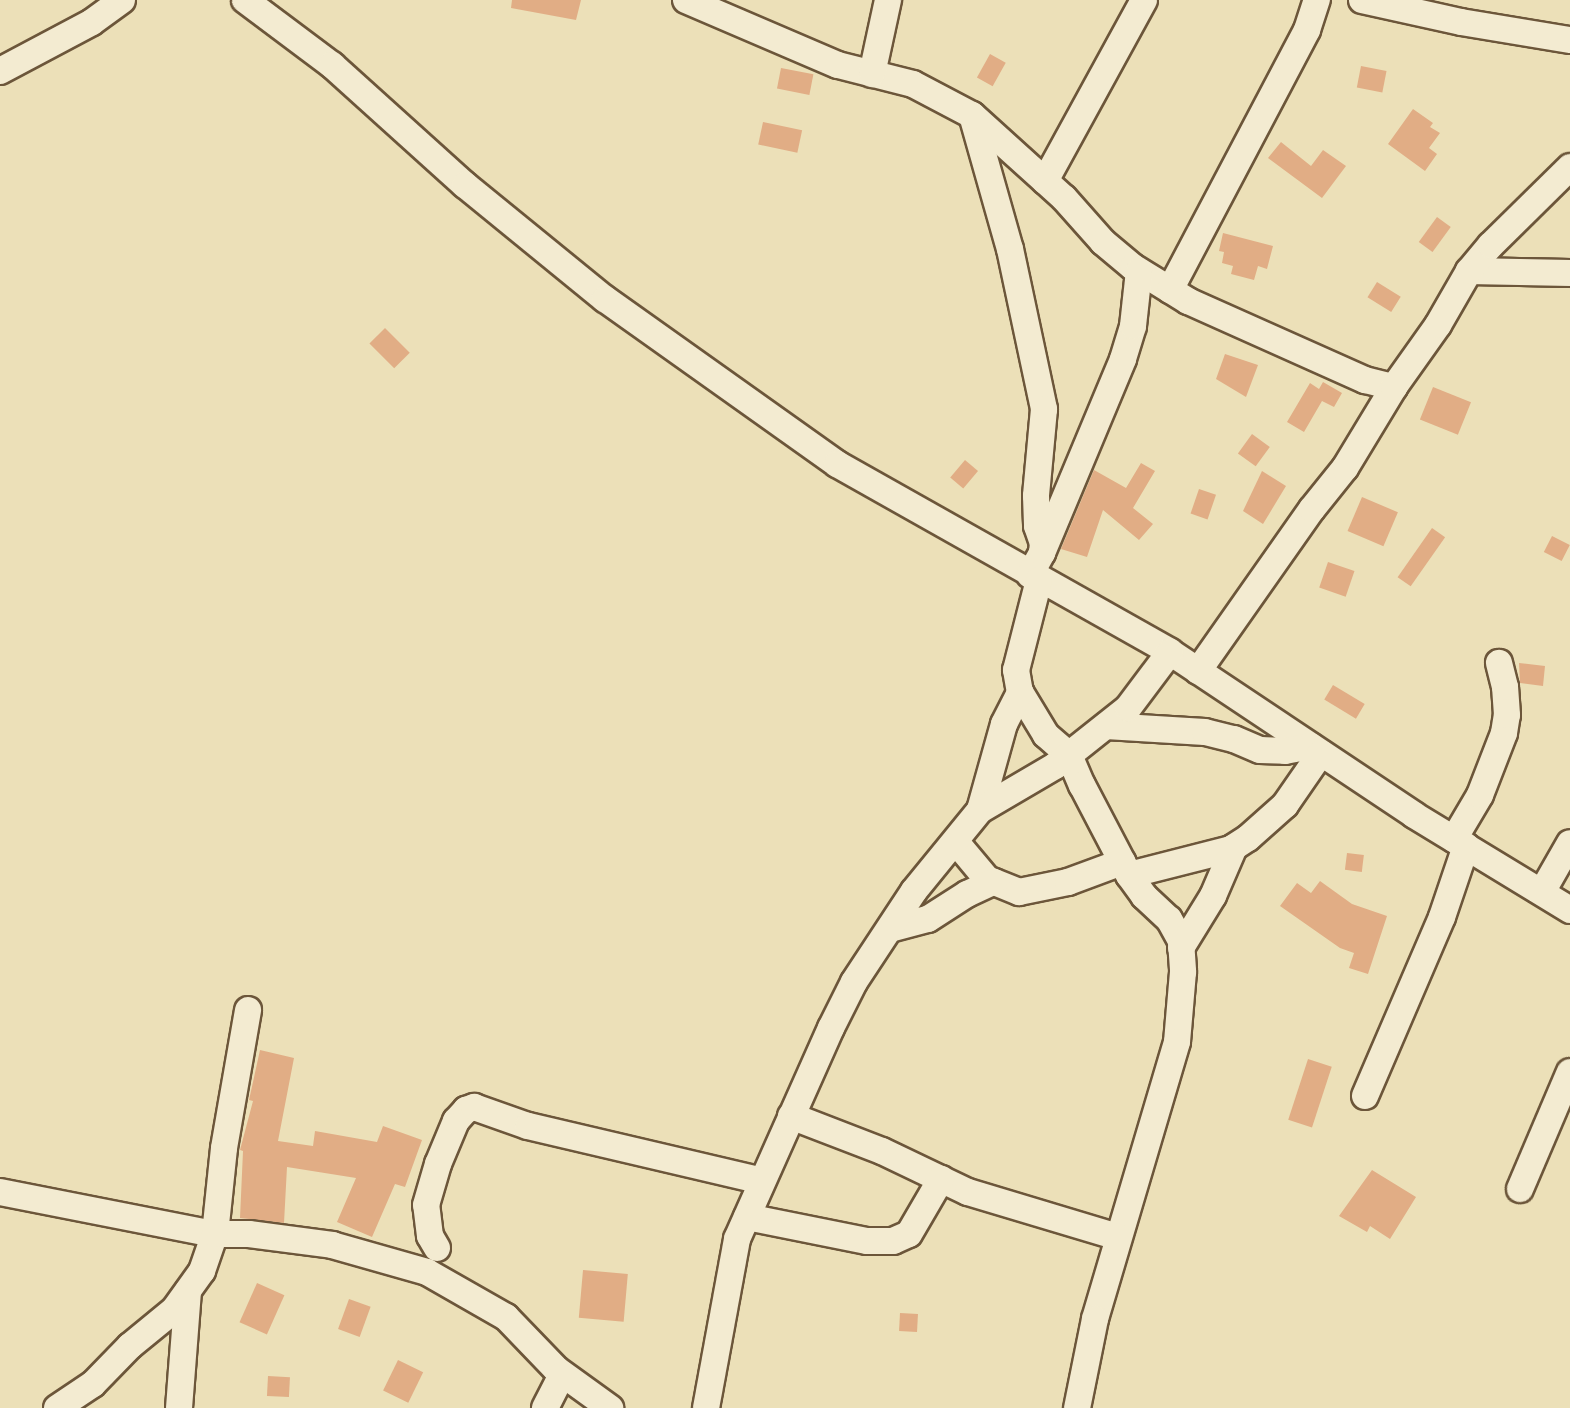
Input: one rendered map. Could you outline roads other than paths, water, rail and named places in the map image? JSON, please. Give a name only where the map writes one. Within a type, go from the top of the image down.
[{"type":"street","points":[[0,71],[92,22],[122,0]]},
{"type":"street","points":[[245,0],[332,65],[465,185],[604,299],[836,464],[1037,569],[1570,911]]},
{"type":"street","points":[[686,0],[753,32],[838,65],[914,84],[972,115],[1045,181],[1103,242],[1139,271],[1188,301],[1342,370],[1394,387]]},
{"type":"street","points":[[872,74],[888,0]]},
{"type":"street","points":[[1045,181],[1144,0]]},
{"type":"street","points":[[1170,290],[1307,30],[1317,0]]},
{"type":"street","points":[[1362,0],[1409,5],[1570,40]]},
{"type":"street","points":[[972,115],[1010,249],[1044,409],[1036,496],[1037,526],[1044,543],[1016,670],[1020,692],[1046,735],[1069,755],[1082,786],[1125,868],[1144,896],[1170,919],[1181,948],[1183,972],[1177,1042],[1095,1319],[1077,1408]]},
{"type":"street","points":[[1198,671],[1311,509],[1345,468],[1394,387],[1438,325],[1469,271],[1491,245],[1566,179]]},
{"type":"street","points":[[1037,569],[1123,359],[1133,327],[1139,271]]},
{"type":"street","points":[[1469,271],[1570,273]]},
{"type":"street","points":[[980,810],[1069,755],[1128,708],[1170,652]]},
{"type":"street","points":[[1365,1096],[1442,917],[1460,842],[1504,733],[1506,687],[1499,663]]},
{"type":"street","points":[[705,1407],[737,1239],[762,1181],[854,982],[914,891],[980,810],[1004,724],[1020,692]]},
{"type":"street","points":[[1106,726],[1205,732],[1234,739],[1260,750],[1316,750]]},
{"type":"street","points":[[956,842],[993,882],[1019,892],[1234,847],[1267,824],[1285,804],[1316,750]]},
{"type":"street","points":[[1542,892],[1570,843]]},
{"type":"street","points":[[1181,948],[1204,913],[1234,847]]},
{"type":"street","points":[[890,929],[928,919],[967,894],[993,882]]},
{"type":"street","points":[[57,1408],[93,1384],[130,1346],[174,1310],[202,1271],[215,1234],[224,1148],[248,1010]]},
{"type":"street","points":[[1520,1188],[1570,1072]]},
{"type":"street","points":[[437,1248],[430,1236],[426,1205],[438,1164],[456,1121],[466,1110],[474,1107],[527,1126],[762,1181]]},
{"type":"street","points":[[791,1116],[968,1192],[1118,1237]]},
{"type":"street","points":[[747,1217],[867,1241],[893,1241],[909,1234],[941,1179]]},
{"type":"street","points":[[0,1192],[215,1234],[249,1234],[332,1245],[427,1272],[506,1317],[562,1375],[610,1408]]},
{"type":"street","points":[[179,1408],[188,1291]]},
{"type":"street","points":[[545,1408],[562,1375]]}]
